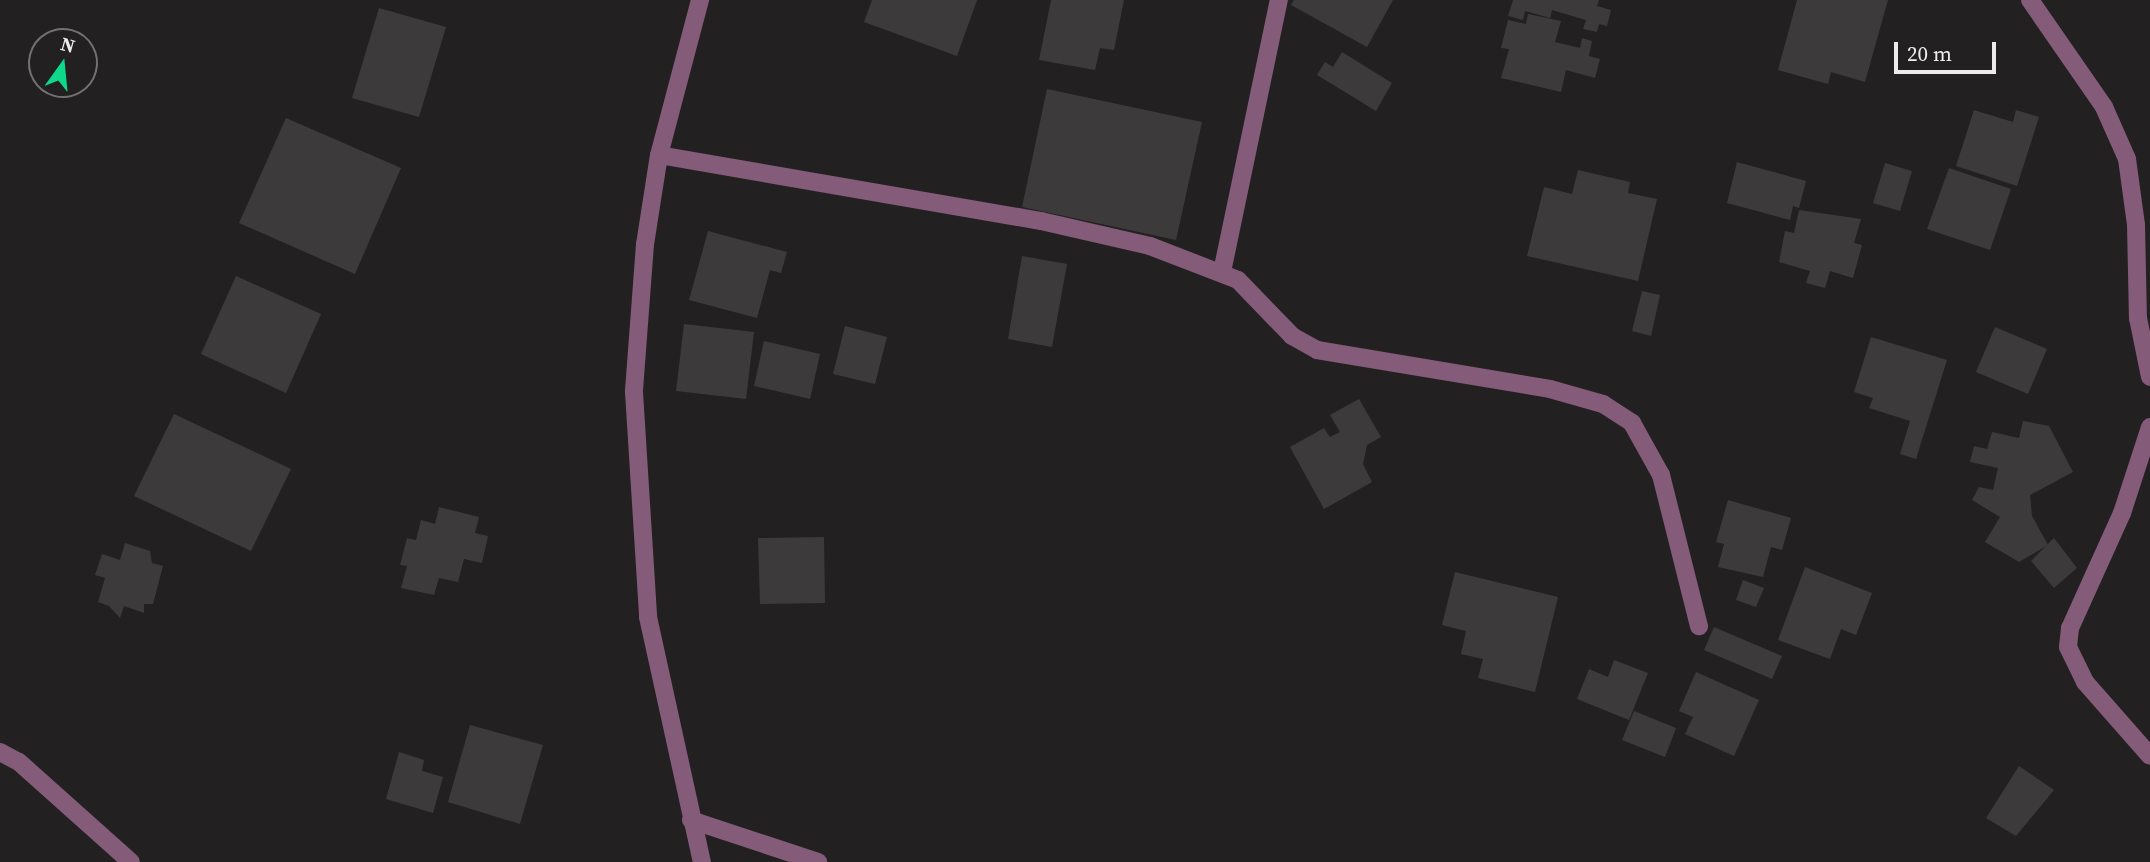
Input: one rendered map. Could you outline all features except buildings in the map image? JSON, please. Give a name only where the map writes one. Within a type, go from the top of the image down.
[{"type":"street","points":[[700,0],[659,155],[637,327],[637,483],[648,617],[702,862]]},
{"type":"street","points":[[1222,272],[1279,0]]},
{"type":"street","points":[[2030,0],[2104,107],[2127,159],[2136,225],[2138,318],[2150,377]]},
{"type":"street","points":[[659,155],[1041,221],[1150,246],[1222,272],[1250,291],[1292,336],[1317,350],[1549,388],[1617,411],[1645,442],[1661,475],[1699,626]]},
{"type":"street","points":[[2150,427],[2122,513],[2070,628],[2068,648],[2085,682],[2150,755]]},
{"type":"street","points":[[0,752],[19,762],[131,862]]},
{"type":"street","points":[[691,820],[818,862]]}]
